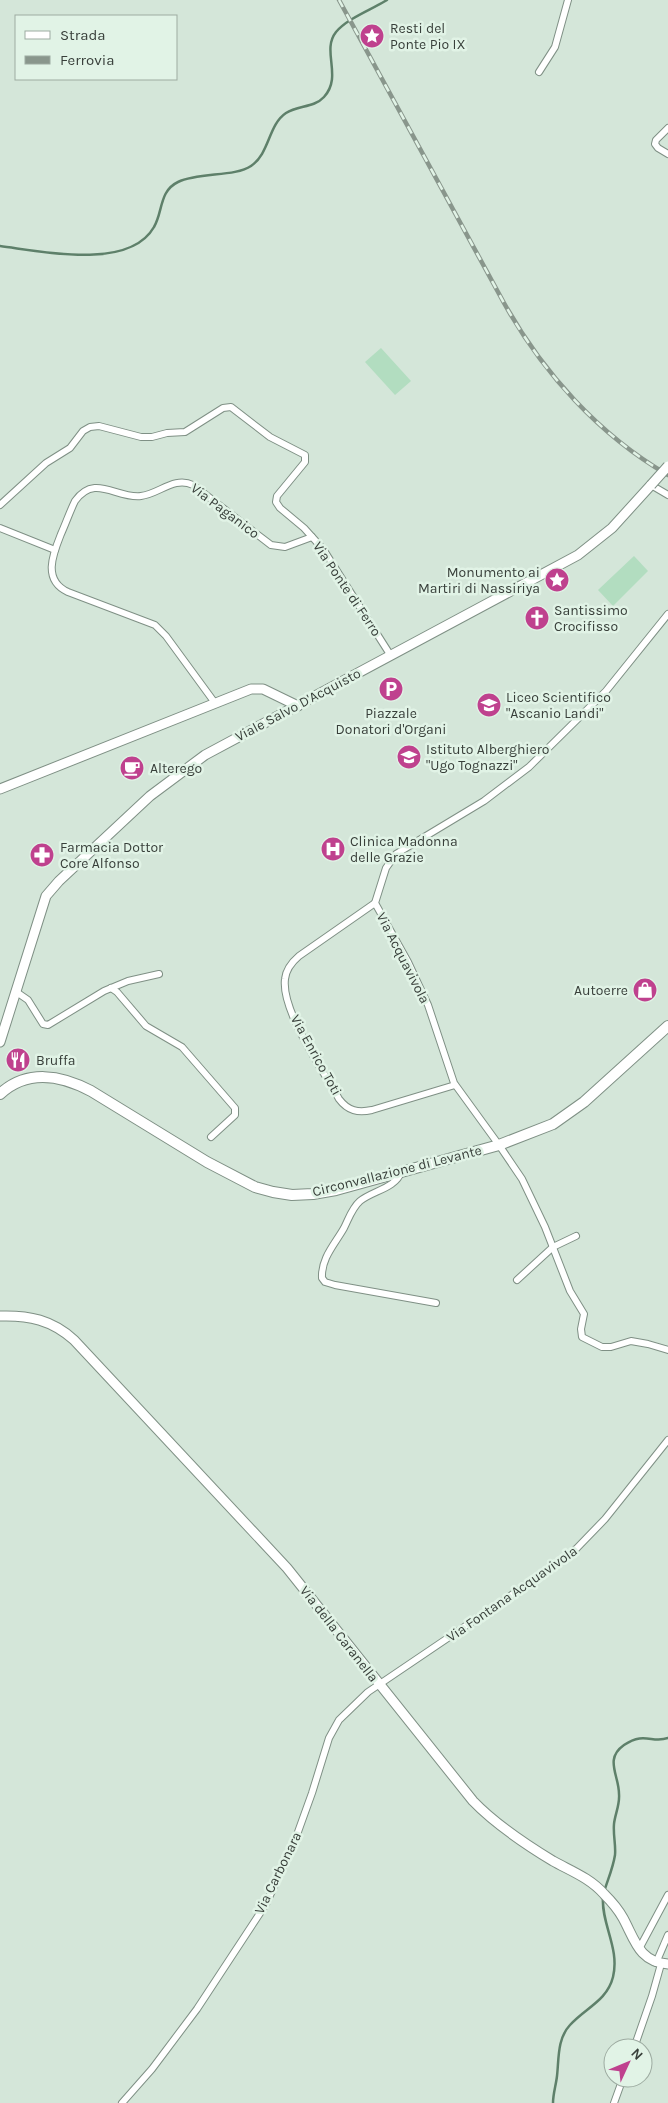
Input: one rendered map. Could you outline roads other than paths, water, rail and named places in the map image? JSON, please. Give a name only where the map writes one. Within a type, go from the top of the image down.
[{"type":"main road","name":"Viale Salvo D'Acquisto","points":[[0,1042],[43,903],[50,890],[138,807],[177,775],[209,753],[582,552],[612,528],[668,466]]},
{"type":"main road","points":[[0,789],[248,690],[258,688],[265,690],[298,706]]},
{"type":"main road","name":"Circonvallazione di Levante","points":[[2,1091],[18,1082],[39,1076],[73,1083],[91,1091],[238,1179],[273,1192],[300,1195],[326,1192],[401,1170],[500,1145],[542,1129],[567,1116],[668,1026]]},
{"type":"main road","name":"Via della Caranella","points":[[0,1316],[19,1316],[41,1320],[61,1330],[77,1343],[280,1560],[379,1686],[481,1809],[540,1852],[588,1880],[613,1904],[640,1949],[662,1964]]},
{"type":"street","points":[[539,72],[556,45],[568,0]]},
{"type":"street","points":[[668,128],[656,140],[655,144],[668,154]]},
{"type":"street","name":"Via Ponte di Ferro","points":[[0,505],[46,463],[70,448],[80,435],[90,427],[98,426],[146,438],[167,433],[180,433],[190,429],[226,406],[233,409],[270,438],[305,455],[305,462],[277,496],[276,502],[326,553],[391,656]]},
{"type":"street","name":"Via Paganico","points":[[214,703],[166,636],[155,625],[70,593],[57,586],[51,568],[55,550],[73,505],[85,491],[101,488],[138,496],[180,482],[193,485],[271,544],[285,547],[312,537]]},
{"type":"street","points":[[651,485],[668,495]]},
{"type":"street","points":[[0,528],[55,550]]},
{"type":"street","name":"Via Acquavivola","points":[[500,1145],[455,1085],[428,1006],[404,955],[375,903],[386,868],[396,854],[484,801],[529,767],[606,691],[668,614]]},
{"type":"street","name":"Via Enrico Toti","points":[[375,903],[299,956],[289,967],[285,983],[293,1016],[341,1101],[350,1110],[369,1111],[455,1085]]},
{"type":"street","points":[[15,992],[28,1000],[46,1028],[111,988],[128,981],[159,974]]},
{"type":"street","points":[[111,988],[117,992],[150,1029],[178,1043],[235,1108],[234,1115],[211,1137]]},
{"type":"street","points":[[500,1145],[524,1184],[553,1247],[570,1291],[584,1314],[581,1333],[585,1339],[606,1347],[632,1341],[668,1350]]},
{"type":"street","points":[[401,1170],[394,1182],[364,1198],[354,1208],[329,1251],[322,1276],[325,1282],[335,1285],[436,1304]]},
{"type":"street","points":[[517,1280],[553,1247],[576,1236]]},
{"type":"street","name":"Via Fontana Acquavivola","points":[[379,1686],[544,1574],[576,1549],[605,1519],[668,1440]]},
{"type":"street","name":"Via Carbonara","points":[[122,2103],[152,2069],[194,2014],[266,1904],[294,1843],[332,1731],[354,1704],[379,1686]]},
{"type":"street","points":[[640,1949],[668,1895]]},
{"type":"street","points":[[637,2038],[662,1964],[668,1935]]},
{"type":"street","points":[[614,2103],[620,2088]]},
{"type":"waterway","points":[[0,246],[83,255],[105,254],[125,249],[142,241],[154,227],[164,196],[172,186],[187,179],[236,172],[251,166],[262,154],[280,118],[291,110],[320,101],[329,89],[332,81],[330,47],[336,32],[353,18],[387,0]]},
{"type":"waterway","points":[[604,1892],[615,1855],[614,1824],[619,1798],[614,1768],[615,1756],[618,1750],[631,1741],[643,1738],[657,1740],[668,1738]]},
{"type":"waterway","points":[[553,2103],[559,2049],[563,2036],[570,2025],[601,1998],[613,1977],[614,1956],[603,1907],[603,1897]]},
{"type":"railway","points":[[339,0],[504,303],[536,354],[555,378],[596,421],[619,441],[668,475]]},
{"type":"place","name":"Resti del Ponte Pio IX","points":[[372,36]]},
{"type":"place","name":"Monumento ai Martiri di Nassiriya","points":[[557,580]]},
{"type":"place","name":"Santissimo Crocifisso","points":[[537,618]]},
{"type":"place","name":"Piazzale Donatori d'Organi","points":[[391,689]]},
{"type":"place","name":"Liceo Scientifico \"Ascanio Landi\"","points":[[489,705]]},
{"type":"place","name":"Istituto Alberghiero \"Ugo Tognazzi\"","points":[[409,757]]},
{"type":"place","name":"Alterego","points":[[132,768]]},
{"type":"place","name":"Clinica Madonna delle Grazie","points":[[333,849]]},
{"type":"place","name":"Farmacia Dottor Core Alfonso","points":[[42,855]]},
{"type":"place","name":"Autoerre","points":[[645,990]]},
{"type":"place","name":"Bruffa","points":[[18,1060]]}]
